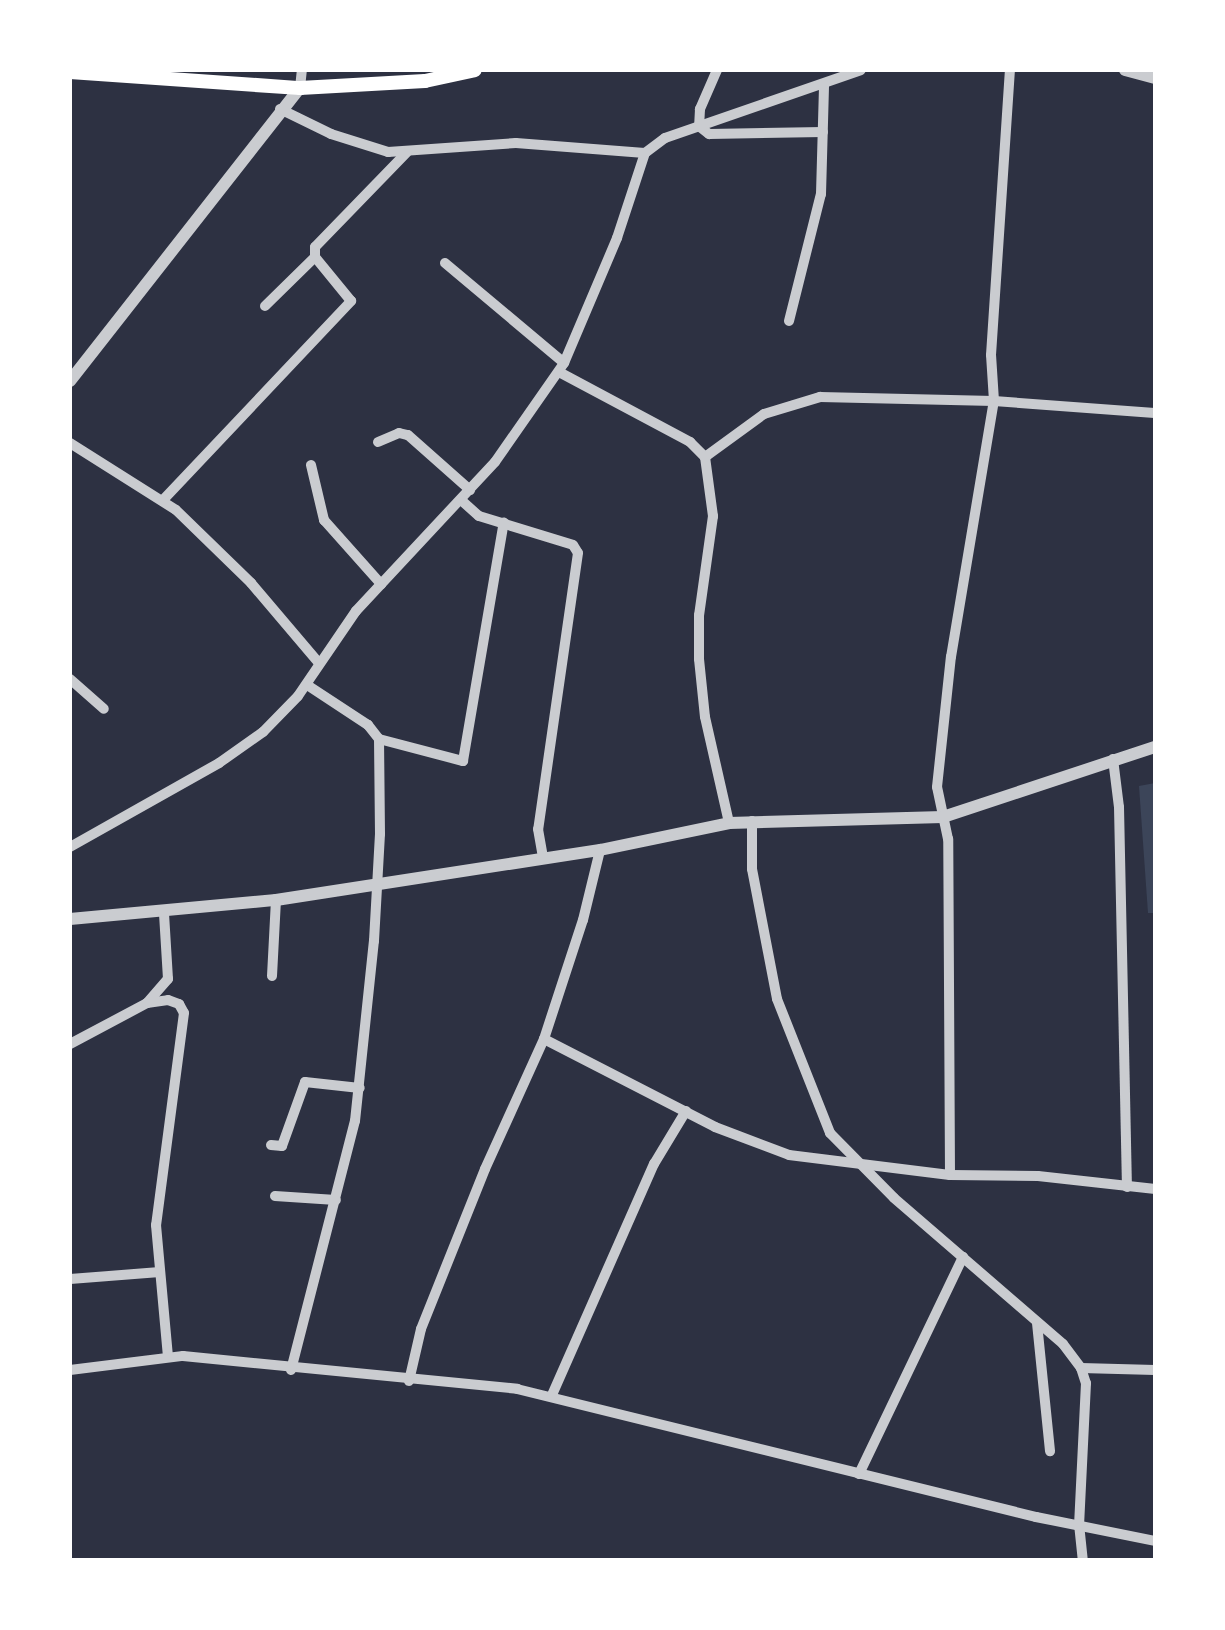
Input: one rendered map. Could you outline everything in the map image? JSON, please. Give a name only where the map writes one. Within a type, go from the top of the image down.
[{"type":"main road","points":[[70,72],[194,75],[300,88],[406,82],[474,70]]},
{"type":"street","points":[[70,381],[279,108],[300,88],[302,70]]},
{"type":"street","points":[[699,126],[700,108],[717,70]]},
{"type":"street","points":[[70,847],[219,764],[263,732],[307,684],[318,662],[381,584],[470,490],[562,367],[617,238],[644,153],[665,138],[862,70]]},
{"type":"street","points":[[950,1175],[948,838],[938,787],[951,657],[994,401],[991,355],[1010,70]]},
{"type":"street","points":[[1125,70],[1155,78]]},
{"type":"street","points":[[790,321],[821,194],[824,85]]},
{"type":"street","points":[[279,108],[370,148],[407,152],[516,144],[644,153]]},
{"type":"street","points":[[699,126],[709,134],[728,136],[823,132]]},
{"type":"street","points":[[163,500],[350,301],[315,257],[314,247],[407,152]]},
{"type":"street","points":[[265,306],[315,257]]},
{"type":"street","points":[[445,263],[562,367],[690,442],[705,458],[713,516],[699,615],[699,659],[705,718],[729,823]]},
{"type":"street","points":[[705,458],[764,414],[804,400],[994,401],[1155,412]]},
{"type":"street","points":[[378,442],[399,434],[408,435],[470,490]]},
{"type":"street","points":[[70,442],[163,500],[251,583],[318,662]]},
{"type":"street","points":[[311,466],[324,520],[381,584]]},
{"type":"street","points":[[461,500],[479,516],[574,546],[578,553],[538,829],[543,858]]},
{"type":"street","points":[[379,740],[463,762],[504,522]]},
{"type":"street","points":[[70,678],[104,708]]},
{"type":"street","points":[[291,1370],[336,1200],[360,1088],[378,885],[379,740],[368,725],[307,684]]},
{"type":"street","points":[[70,919],[276,900],[600,850],[729,823],[943,817],[1155,747]]},
{"type":"street","points":[[1113,758],[1119,807],[1127,1187]]},
{"type":"street","points":[[752,821],[752,869],[776,999],[830,1134],[1038,1322],[1081,1368],[1086,1383],[1079,1524],[1084,1560]]},
{"type":"street","points":[[409,1381],[420,1328],[484,1169],[544,1039],[583,920],[600,850]]},
{"type":"street","points":[[272,976],[276,900]]},
{"type":"street","points":[[70,1044],[146,1003],[168,978],[164,912]]},
{"type":"street","points":[[146,1003],[168,1000],[179,1004],[184,1013],[156,1225],[168,1356]]},
{"type":"street","points":[[544,1039],[686,1111],[789,1155],[950,1175],[1038,1176],[1155,1189]]},
{"type":"street","points":[[271,1146],[282,1146],[305,1082],[360,1088]]},
{"type":"street","points":[[552,1395],[654,1164],[686,1111]]},
{"type":"street","points":[[274,1196],[336,1200]]},
{"type":"street","points":[[859,1474],[963,1257]]},
{"type":"street","points":[[70,1279],[160,1272]]},
{"type":"street","points":[[1038,1322],[1050,1451]]},
{"type":"street","points":[[70,1370],[168,1356],[552,1395],[859,1474],[1155,1541]]},
{"type":"street","points":[[1081,1368],[1155,1370]]},
{"type":"shaded area","points":[[1155,783],[1155,913],[1148,913],[1139,786]]}]
